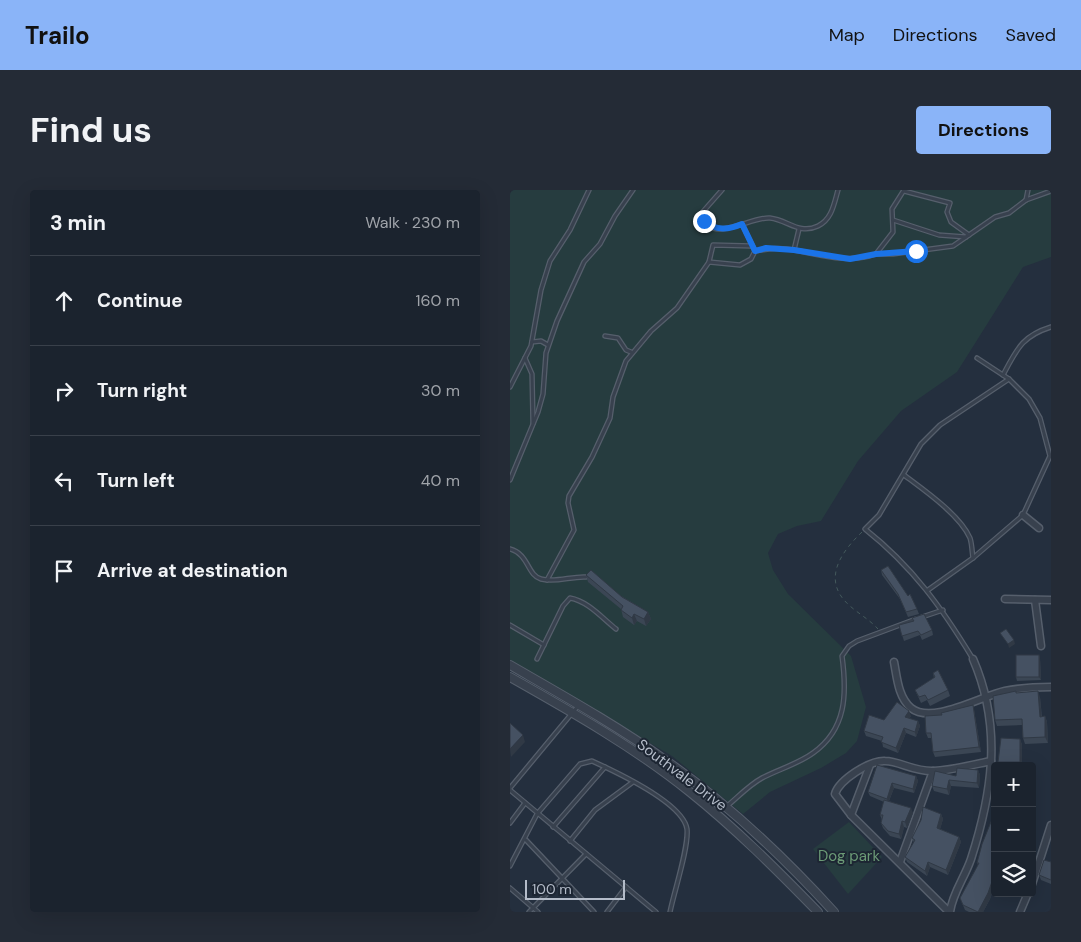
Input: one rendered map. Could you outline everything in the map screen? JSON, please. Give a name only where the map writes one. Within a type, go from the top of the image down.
[{"type":"street","points":[[1023,515],[1039,528]]},
{"type":"street","points":[[1006,599],[1051,600]]},
{"type":"street","points":[[1035,600],[1041,646]]},
{"type":"street","points":[[973,659],[986,696],[991,761],[986,807],[980,831],[968,868],[951,904],[950,912],[941,910],[900,862],[851,815],[835,794],[837,788],[846,778],[871,764],[885,760],[908,768],[933,771],[991,761]]},
{"type":"street","points":[[894,662],[902,696],[911,708],[926,715],[944,712],[986,696],[1030,687],[1051,687]]},
{"type":"street","name":"Southvale Drive","points":[[510,665],[579,705],[665,759],[726,807],[800,876],[834,912]]},
{"type":"street","name":"Southvale Drive","points":[[510,677],[617,740],[690,791],[743,838],[818,912]]},
{"type":"street","points":[[851,815],[871,764]]},
{"type":"street","points":[[900,862],[933,771]]},
{"type":"street","points":[[1036,872],[1051,825]]},
{"type":"street","points":[[1020,912],[1026,897]]},
{"type":"street","points":[[941,910],[951,904]]},
{"type":"lane","points":[[510,387],[526,358],[532,342],[540,290],[550,261],[570,230],[589,190]]},
{"type":"lane","points":[[510,480],[534,424],[543,394],[548,345],[584,262],[600,244],[633,190]]},
{"type":"lane","points":[[722,190],[702,211],[701,218],[714,228],[730,229],[757,218],[771,218],[802,230],[818,226],[828,217],[838,190]]},
{"type":"lane","points":[[876,254],[893,232],[894,204],[904,190],[950,203],[947,212],[951,222],[967,236]]},
{"type":"lane","points":[[1026,200],[1028,190]]},
{"type":"lane","points":[[708,262],[740,264],[751,259],[755,251],[766,248],[794,250],[838,258],[859,258],[876,254],[892,254],[953,246],[995,217],[1009,213],[1026,200],[1051,190]]},
{"type":"lane","points":[[892,220],[940,235],[967,236]]},
{"type":"lane","points":[[742,224],[755,251]]},
{"type":"lane","points":[[794,250],[798,229]]},
{"type":"lane","points":[[547,580],[574,530],[568,503],[569,496],[603,435],[610,418],[613,397],[631,352],[677,308],[708,262],[713,245],[752,246]]},
{"type":"lane","points":[[1003,375],[1018,347],[1033,333],[1051,327]]},
{"type":"lane","points":[[605,336],[618,338],[626,350],[631,352]]},
{"type":"lane","points":[[532,342],[541,341],[548,345]]},
{"type":"lane","points":[[526,358],[532,374],[531,404],[534,424]]},
{"type":"lane","points":[[928,590],[973,558],[1023,515],[1051,456],[1040,418],[1029,399],[1009,378],[977,358]]},
{"type":"lane","points":[[973,659],[943,610],[928,590],[904,563],[865,529],[879,515],[921,444],[940,425],[1009,378]]},
{"type":"lane","points":[[904,475],[925,491],[960,524],[970,538],[973,558]]},
{"type":"lane","points":[[510,549],[522,555],[537,577],[547,580],[586,577]]},
{"type":"lane","points":[[537,659],[563,606],[570,598],[578,599],[616,629]]},
{"type":"lane","points":[[726,807],[762,778],[814,752],[826,741],[838,724],[844,706],[846,684],[843,652],[857,641],[943,610]]},
{"type":"lane","points":[[510,625],[544,645]]},
{"type":"lane","points":[[579,705],[510,789],[552,827],[656,912]]},
{"type":"lane","points":[[510,866],[526,840],[537,814],[580,764],[588,760],[633,782],[666,803],[686,824],[685,847],[670,912]]},
{"type":"lane","points":[[552,827],[605,767]]},
{"type":"lane","points":[[570,841],[595,810],[633,782]]},
{"type":"lane","points":[[510,823],[525,803]]},
{"type":"lane","points":[[526,840],[594,912]]},
{"type":"lane","points":[[529,912],[586,854]]},
{"type":"lane","points":[[607,912],[626,887]]},
{"type":"lane","points":[[510,888],[538,912]]},
{"type":"path","points":[[865,529],[837,563],[835,580],[849,606],[880,632]]},
{"type":"green space","points":[[510,190],[1051,190],[1051,257],[1023,267],[957,372],[901,411],[858,461],[821,521],[797,526],[778,534],[768,553],[773,570],[788,594],[851,656],[866,707],[857,741],[846,753],[821,768],[770,792],[743,814],[672,756],[510,660]]},
{"type":"green space","name":"Dog park","points":[[849,822],[882,857],[848,894],[813,849]]},
{"type":"building","points":[[888,566],[908,596],[910,594],[917,609],[906,612],[898,594],[881,570]]},
{"type":"building","points":[[591,570],[622,597],[648,612],[644,619],[634,614],[632,618],[621,610],[623,606],[586,575]]},
{"type":"building","points":[[924,614],[932,630],[921,635],[918,631],[902,636],[899,625],[914,621],[912,618]]},
{"type":"building","points":[[1006,629],[1014,640],[1008,644],[1000,633]]},
{"type":"building","points":[[1016,655],[1039,655],[1039,677],[1016,677]]},
{"type":"building","points":[[938,670],[948,690],[928,700],[925,695],[919,697],[915,690],[935,677],[933,673]]},
{"type":"building","points":[[1016,691],[1016,693],[1038,691],[1040,717],[1045,716],[1045,737],[1023,738],[1022,719],[995,720],[993,696]]},
{"type":"building","points":[[897,702],[909,711],[905,717],[918,721],[915,732],[904,728],[896,748],[881,742],[883,737],[864,731],[869,715],[884,720]]},
{"type":"building","points":[[973,705],[979,747],[933,752],[931,733],[926,733],[925,716],[942,715],[941,713]]},
{"type":"building","points":[[510,723],[523,735],[510,749]]},
{"type":"building","points":[[1001,738],[1020,739],[1020,762],[998,762]]},
{"type":"building","points":[[877,765],[916,776],[913,789],[892,783],[887,799],[868,792]]},
{"type":"building","points":[[957,768],[978,770],[977,783],[949,780],[947,789],[932,786],[935,771],[956,776]]},
{"type":"building","points":[[884,800],[911,808],[905,822],[902,821],[899,834],[888,831],[881,823],[883,815],[880,815]]},
{"type":"building","points":[[923,807],[941,814],[937,828],[959,837],[946,870],[928,862],[925,871],[905,857],[915,840],[912,838],[921,820]]},
{"type":"building","points":[[991,822],[991,884],[978,912],[963,905],[960,898],[979,863],[977,863]]},
{"type":"building","points":[[1044,860],[1051,862],[1051,880],[1039,875]]},
{"type":"route","points":[[704,221],[714,228],[721,229],[730,229],[742,224],[755,251],[766,248],[794,250],[850,259],[876,254],[916,251]]}]
